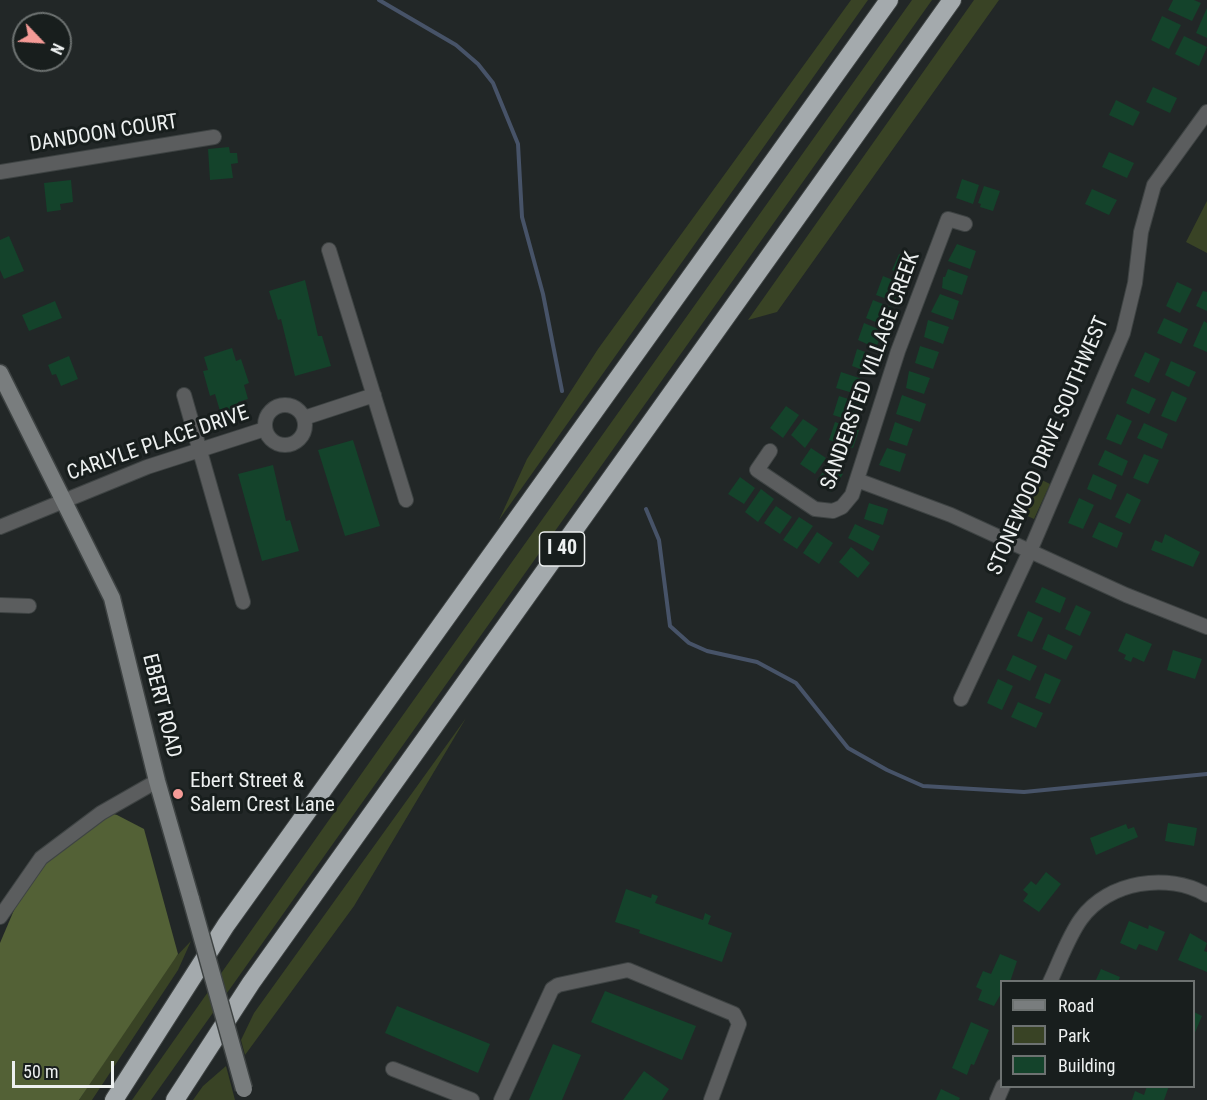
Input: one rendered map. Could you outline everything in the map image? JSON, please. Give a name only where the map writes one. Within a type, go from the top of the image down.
[{"type":"highway","name":"I 40","points":[[114,1100],[226,925],[889,0]]},
{"type":"highway","name":"I 40","points":[[175,1100],[251,983],[952,0]]},
{"type":"main road","name":"EBERT ROAD","points":[[0,373],[112,598],[157,781],[245,1095]]},
{"type":"street","name":"STONEWOOD DRIVE SOUTHWEST","points":[[961,699],[1030,552],[1123,333],[1135,283],[1141,232],[1154,185],[1207,112]]},
{"type":"street","name":"DANDOON COURT","points":[[0,172],[214,137]]},
{"type":"street","name":"SANDERSTED VILLAGE CREEK","points":[[770,451],[757,470],[815,509],[833,511],[843,507],[849,500],[857,480],[895,358],[948,219],[965,224]]},
{"type":"street","points":[[329,250],[406,500]]},
{"type":"street","points":[[184,395],[243,602]]},
{"type":"street","points":[[304,418],[374,395]]},
{"type":"street","points":[[281,405],[291,405],[300,411],[304,418],[305,431],[299,440],[290,445],[279,445],[270,439],[265,429],[266,419],[271,410],[281,405]]},
{"type":"street","name":"CARLYLE PLACE DRIVE","points":[[0,527],[64,499],[265,429]]},
{"type":"street","points":[[857,480],[951,515],[1126,595],[1207,627]]},
{"type":"street","points":[[0,605],[29,606]]},
{"type":"street","points":[[0,917],[41,858],[101,813],[157,781]]},
{"type":"street","points":[[1050,980],[1081,919],[1099,901],[1133,885],[1171,883],[1189,886],[1207,895]]},
{"type":"street","points":[[501,1100],[552,989],[558,985],[628,970],[734,1014],[738,1018],[740,1024],[711,1100]]},
{"type":"street","points":[[393,1069],[472,1100]]},
{"type":"green space","points":[[851,0],[868,0],[499,520],[527,459],[598,349]]},
{"type":"green space","points":[[912,0],[932,0],[151,1100],[132,1100],[388,736]]},
{"type":"green space","points":[[974,0],[999,0],[777,312],[748,320]]},
{"type":"green space","points":[[1207,201],[1207,253],[1186,242]]},
{"type":"green space","points":[[1034,476],[1050,484],[1034,519],[1017,511]]},
{"type":"green space","points":[[466,718],[354,906],[245,1055],[241,1040],[254,1013]]},
{"type":"green space","points":[[94,809],[117,815],[144,829],[178,954],[79,1100],[0,1100],[0,943],[20,896],[60,836]]},
{"type":"green space","points":[[191,941],[178,970],[92,1100],[79,1100],[170,963]]},
{"type":"green space","points":[[226,1066],[235,1100],[193,1100],[203,1086]]},
{"type":"building","points":[[1173,0],[1194,0],[1201,3],[1192,21],[1168,10]]},
{"type":"building","points":[[1207,8],[1207,38],[1196,33]]},
{"type":"building","points":[[1162,16],[1181,25],[1169,49],[1151,40]]},
{"type":"building","points":[[1184,36],[1207,47],[1199,66],[1175,54]]},
{"type":"building","points":[[1153,87],[1177,98],[1170,113],[1146,102]]},
{"type":"building","points":[[1116,100],[1140,112],[1133,126],[1109,115]]},
{"type":"building","points":[[229,147],[230,153],[237,153],[238,163],[231,164],[233,178],[210,180],[208,149]]},
{"type":"building","points":[[1109,152],[1134,163],[1127,178],[1102,167]]},
{"type":"building","points":[[962,179],[979,185],[973,204],[956,198]]},
{"type":"building","points":[[71,180],[73,202],[60,204],[61,210],[47,212],[44,183]]},
{"type":"building","points":[[984,186],[1000,191],[993,211],[980,207],[981,204],[978,203]]},
{"type":"building","points":[[1092,189],[1117,200],[1109,215],[1085,204]]},
{"type":"building","points":[[9,236],[24,271],[4,279],[0,270],[0,240]]},
{"type":"building","points":[[957,244],[976,251],[970,269],[948,261]]},
{"type":"building","points":[[899,254],[918,263],[911,279],[892,270]]},
{"type":"building","points":[[948,269],[968,276],[962,295],[942,288],[943,277]]},
{"type":"building","points":[[883,276],[905,285],[898,303],[876,295]]},
{"type":"building","points":[[305,280],[318,336],[322,336],[331,366],[295,376],[281,319],[278,320],[269,291]]},
{"type":"building","points":[[1177,282],[1192,289],[1180,313],[1166,306]]},
{"type":"building","points":[[1203,291],[1207,292],[1207,311],[1196,306]]},
{"type":"building","points":[[940,294],[959,301],[953,320],[931,312]]},
{"type":"building","points":[[873,300],[893,308],[885,326],[866,318]]},
{"type":"building","points":[[55,301],[62,318],[29,331],[22,315]]},
{"type":"building","points":[[1164,318],[1188,329],[1181,344],[1157,333]]},
{"type":"building","points":[[928,320],[949,327],[943,344],[924,337]]},
{"type":"building","points":[[1204,321],[1207,323],[1207,352],[1193,346]]},
{"type":"building","points":[[864,323],[883,331],[876,348],[858,340]]},
{"type":"building","points":[[920,346],[939,352],[933,369],[915,363]]},
{"type":"building","points":[[232,348],[236,361],[241,359],[249,383],[244,385],[248,399],[238,402],[241,412],[222,418],[215,394],[210,396],[203,371],[208,370],[204,357]]},
{"type":"building","points":[[857,349],[877,356],[871,373],[852,366]]},
{"type":"building","points":[[1145,352],[1160,359],[1149,383],[1134,376]]},
{"type":"building","points":[[69,356],[78,379],[61,386],[56,374],[52,375],[48,365]]},
{"type":"building","points":[[1171,361],[1196,372],[1189,387],[1165,375]]},
{"type":"building","points":[[909,371],[930,378],[924,394],[906,388]]},
{"type":"building","points":[[841,372],[868,381],[863,396],[836,388]]},
{"type":"building","points":[[1132,388],[1156,399],[1149,414],[1126,403]]},
{"type":"building","points":[[1172,391],[1187,398],[1176,422],[1161,416]]},
{"type":"building","points":[[902,395],[926,404],[920,422],[896,414]]},
{"type":"building","points":[[839,396],[861,403],[855,422],[833,415]]},
{"type":"building","points":[[786,406],[799,415],[783,438],[770,428]]},
{"type":"building","points":[[1117,414],[1132,421],[1121,445],[1106,439]]},
{"type":"building","points":[[803,419],[818,429],[805,448],[791,435]]},
{"type":"building","points":[[835,422],[859,430],[853,448],[829,440]]},
{"type":"building","points":[[895,422],[913,429],[907,446],[889,440]]},
{"type":"building","points":[[1144,423],[1168,434],[1162,449],[1137,438]]},
{"type":"building","points":[[353,440],[380,526],[345,536],[318,450]]},
{"type":"building","points":[[811,448],[826,458],[815,474],[800,464]]},
{"type":"building","points":[[887,448],[906,454],[900,472],[879,465]]},
{"type":"building","points":[[1105,450],[1128,461],[1122,476],[1098,465]]},
{"type":"building","points":[[1144,454],[1159,460],[1148,484],[1133,478]]},
{"type":"building","points":[[829,464],[843,474],[831,492],[817,480]]},
{"type":"building","points":[[273,465],[286,521],[290,520],[299,551],[262,561],[238,474]]},
{"type":"building","points":[[1093,474],[1117,485],[1111,500],[1087,489]]},
{"type":"building","points":[[740,477],[755,488],[744,504],[728,494]]},
{"type":"building","points":[[761,489],[774,499],[758,522],[745,512]]},
{"type":"building","points":[[1127,493],[1141,500],[1130,524],[1115,517]]},
{"type":"building","points":[[1079,498],[1094,505],[1083,529],[1068,523]]},
{"type":"building","points":[[869,503],[888,509],[883,525],[864,519]]},
{"type":"building","points":[[776,506],[792,517],[780,534],[764,523]]},
{"type":"building","points":[[799,517],[813,526],[797,549],[783,540]]},
{"type":"building","points":[[1099,522],[1123,533],[1117,548],[1092,537]]},
{"type":"building","points":[[855,524],[880,536],[873,551],[848,538]]},
{"type":"building","points":[[817,532],[833,543],[819,564],[803,553]]},
{"type":"building","points":[[1165,534],[1200,552],[1193,567],[1151,550],[1155,540],[1162,543]]},
{"type":"building","points":[[851,547],[870,563],[858,578],[839,562]]},
{"type":"building","points":[[1042,587],[1066,598],[1060,613],[1035,602]]},
{"type":"building","points":[[1076,605],[1091,612],[1080,636],[1065,629]]},
{"type":"building","points":[[1028,611],[1043,618],[1032,642],[1017,636]]},
{"type":"building","points":[[1126,633],[1152,644],[1144,662],[1133,657],[1131,662],[1124,659],[1126,655],[1118,651]]},
{"type":"building","points":[[1048,634],[1073,646],[1066,660],[1042,649]]},
{"type":"building","points":[[1173,650],[1202,659],[1195,679],[1167,670]]},
{"type":"building","points":[[1013,655],[1037,666],[1030,681],[1006,670]]},
{"type":"building","points":[[1045,673],[1061,680],[1050,704],[1035,698]]},
{"type":"building","points":[[998,679],[1013,686],[1002,710],[987,703]]},
{"type":"building","points":[[1018,702],[1043,713],[1036,728],[1011,717]]},
{"type":"building","points":[[1168,823],[1197,828],[1194,846],[1165,841]]},
{"type":"building","points":[[1126,824],[1128,829],[1134,827],[1138,837],[1096,855],[1090,838]]},
{"type":"building","points":[[1046,872],[1061,884],[1039,912],[1023,901],[1028,894],[1023,890],[1031,881],[1036,885]]},
{"type":"building","points":[[626,889],[651,898],[652,894],[658,896],[655,903],[703,920],[705,913],[711,916],[708,924],[732,933],[722,962],[639,933],[640,930],[615,922]]},
{"type":"building","points":[[1129,921],[1148,929],[1149,925],[1165,932],[1157,951],[1139,944],[1136,950],[1120,943]]},
{"type":"building","points":[[1190,933],[1207,943],[1204,951],[1207,952],[1207,972],[1178,960]]},
{"type":"building","points":[[1000,954],[1017,961],[1011,980],[1000,980],[1000,996],[994,1006],[978,1000],[982,990],[976,987],[983,971],[991,974]]},
{"type":"building","points":[[1101,969],[1120,977],[1119,980],[1096,980]]},
{"type":"building","points":[[605,991],[696,1026],[682,1060],[591,1022]]},
{"type":"building","points":[[397,1006],[490,1044],[478,1073],[385,1033]]},
{"type":"building","points":[[1195,1012],[1202,1016],[1195,1033]]},
{"type":"building","points":[[971,1022],[989,1030],[974,1065],[971,1064],[967,1075],[952,1068]]},
{"type":"building","points":[[553,1044],[581,1055],[562,1100],[529,1100]]},
{"type":"building","points":[[644,1071],[669,1089],[662,1100],[623,1100]]},
{"type":"building","points":[[1146,1088],[1168,1088],[1164,1100],[1132,1100],[1135,1091],[1144,1095]]},
{"type":"building","points":[[941,1089],[960,1098],[959,1100],[936,1100]]},
{"type":"waterway","points":[[379,0],[456,45],[478,64],[493,83],[518,144],[522,217],[543,294],[562,391]]},
{"type":"waterway","points":[[646,509],[659,540],[670,626],[689,643],[707,651],[757,662],[796,683],[848,748],[887,770],[923,786],[1024,792],[1207,774]]},
{"type":"place","name":"Ebert Street & Salem Crest Lane","points":[[178,794]]}]
